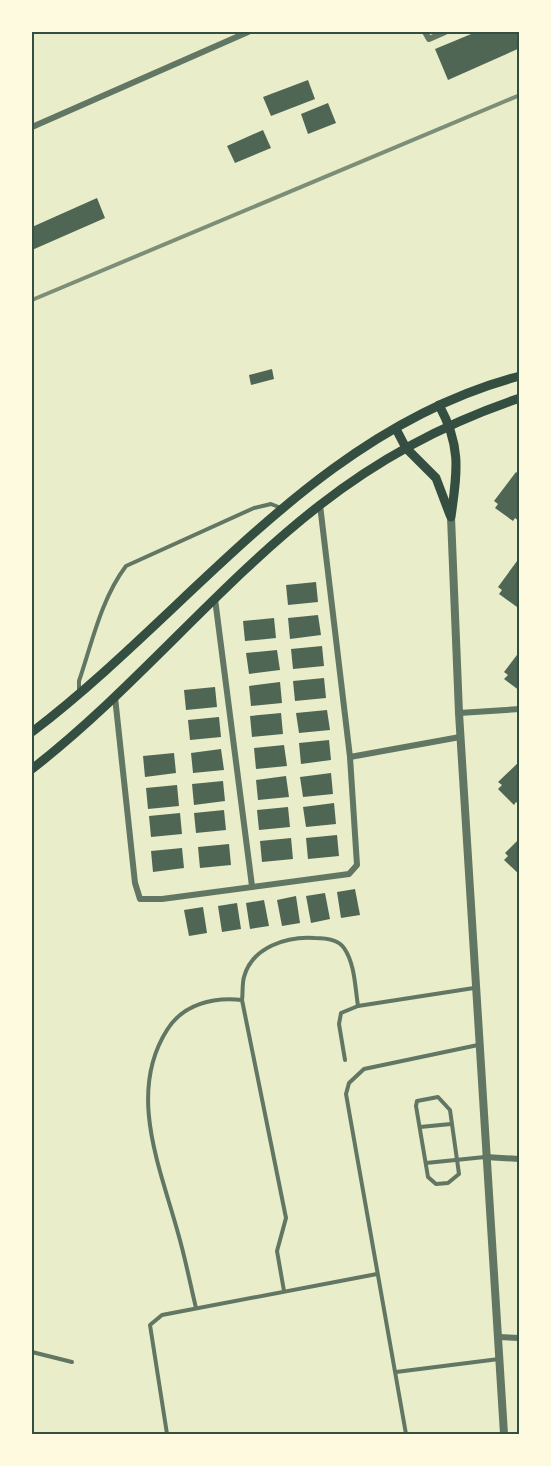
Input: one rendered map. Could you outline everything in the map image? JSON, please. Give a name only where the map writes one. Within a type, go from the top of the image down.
[{"type":"main road","points":[[32,732],[79,693],[282,508],[327,473],[396,429],[439,405],[519,376]]},
{"type":"main road","points":[[32,771],[115,697],[215,599],[320,505],[406,448],[449,424],[519,398]]},
{"type":"main road","points":[[439,405],[449,424],[458,465],[451,517]]},
{"type":"main road","points":[[396,429],[406,448],[436,478],[451,517]]},
{"type":"street","points":[[32,127],[248,32]]},
{"type":"street","points":[[425,32],[429,39],[445,32]]},
{"type":"street","points":[[115,697],[135,883],[141,898],[162,899],[349,874],[357,865],[350,757],[320,505]]},
{"type":"street","points":[[451,517],[460,737],[504,1434]]},
{"type":"street","points":[[215,599],[252,886]]},
{"type":"street","points":[[459,713],[519,709]]},
{"type":"street","points":[[350,757],[460,737]]},
{"type":"street","points":[[485,1157],[519,1159]]},
{"type":"street","points":[[498,1337],[519,1338]]},
{"type":"lane","points":[[79,693],[79,681],[106,600],[115,580],[126,566],[254,508],[271,504],[282,508]]},
{"type":"lane","points":[[284,1291],[277,1251],[286,1218],[242,1000],[244,976],[257,956],[277,941],[304,937],[329,938],[343,946],[351,962],[358,1006]]},
{"type":"lane","points":[[345,1060],[339,1024],[341,1012],[358,1006],[475,988]]},
{"type":"lane","points":[[196,1308],[179,1234],[156,1156],[147,1105],[150,1065],[159,1042],[172,1022],[194,1005],[221,998],[242,1000]]},
{"type":"lane","points":[[406,1434],[346,1094],[349,1083],[363,1069],[478,1045]]},
{"type":"lane","points":[[438,1097],[444,1101],[450,1110],[459,1174],[448,1183],[432,1182],[428,1177],[420,1127],[417,1101],[438,1097]]},
{"type":"lane","points":[[420,1127],[451,1124]]},
{"type":"lane","points":[[426,1163],[485,1157]]},
{"type":"lane","points":[[167,1434],[150,1325],[162,1315],[377,1274]]},
{"type":"lane","points":[[32,1352],[72,1362]]},
{"type":"lane","points":[[396,1372],[499,1359]]},
{"type":"building","points":[[476,32],[520,32],[520,48],[448,80],[435,49]]},
{"type":"building","points":[[308,80],[315,99],[271,116],[263,97]]},
{"type":"building","points":[[328,103],[336,123],[308,134],[301,114]]},
{"type":"building","points":[[263,130],[271,148],[235,163],[227,146]]},
{"type":"building","points":[[97,198],[105,218],[32,250],[32,227]]},
{"type":"building","points":[[272,369],[274,379],[251,385],[249,375]]},
{"type":"building","points":[[516,472],[520,475],[520,522],[515,518],[513,521],[495,508],[498,504],[494,501]]},
{"type":"building","points":[[520,557],[520,604],[517,607],[499,594],[502,590],[498,587]]},
{"type":"building","points":[[316,582],[318,602],[288,605],[286,585]]},
{"type":"building","points":[[318,615],[321,635],[290,639],[288,618]]},
{"type":"building","points":[[274,618],[276,638],[245,641],[243,621]]},
{"type":"building","points":[[322,646],[324,666],[293,669],[291,649]]},
{"type":"building","points":[[277,650],[280,670],[249,674],[246,653]]},
{"type":"building","points":[[520,651],[520,691],[504,679],[508,675],[504,672]]},
{"type":"building","points":[[324,678],[326,698],[295,701],[293,681]]},
{"type":"building","points":[[280,682],[282,703],[251,706],[249,686]]},
{"type":"building","points":[[215,687],[217,707],[186,710],[184,690]]},
{"type":"building","points":[[327,710],[330,730],[299,733],[296,713]]},
{"type":"building","points":[[281,713],[283,734],[252,737],[250,716]]},
{"type":"building","points":[[219,717],[221,737],[190,740],[188,720]]},
{"type":"building","points":[[329,740],[331,760],[301,764],[299,743]]},
{"type":"building","points":[[284,745],[287,766],[256,769],[254,748]]},
{"type":"building","points":[[221,749],[224,770],[193,773],[191,753]]},
{"type":"building","points":[[174,753],[176,773],[145,777],[143,756]]},
{"type":"building","points":[[520,761],[520,805],[516,802],[514,805],[498,789],[502,785],[498,782]]},
{"type":"building","points":[[331,773],[333,794],[303,797],[300,777]]},
{"type":"building","points":[[286,776],[289,797],[258,800],[256,780]]},
{"type":"building","points":[[223,781],[225,801],[194,805],[192,784]]},
{"type":"building","points":[[177,785],[179,806],[148,809],[146,788]]},
{"type":"building","points":[[334,803],[336,824],[306,827],[303,807]]},
{"type":"building","points":[[288,807],[290,827],[259,830],[257,810]]},
{"type":"building","points":[[224,810],[226,830],[196,833],[194,813]]},
{"type":"building","points":[[180,813],[182,834],[151,837],[149,816]]},
{"type":"building","points":[[337,835],[339,856],[308,859],[306,838]]},
{"type":"building","points":[[291,838],[293,859],[262,862],[260,841]]},
{"type":"building","points":[[520,838],[520,875],[504,860],[508,856],[505,853]]},
{"type":"building","points":[[229,844],[231,865],[200,868],[198,847]]},
{"type":"building","points":[[182,848],[184,868],[153,872],[151,851]]},
{"type":"building","points":[[355,889],[360,915],[341,918],[337,892]]},
{"type":"building","points":[[325,893],[330,919],[311,923],[306,896]]},
{"type":"building","points":[[296,896],[300,923],[282,926],[277,900]]},
{"type":"building","points":[[264,900],[269,926],[250,929],[246,903]]},
{"type":"building","points":[[237,903],[241,929],[222,932],[218,906]]},
{"type":"building","points":[[203,907],[207,933],[189,936],[184,910]]},
{"type":"railway","points":[[32,300],[520,95]]}]
